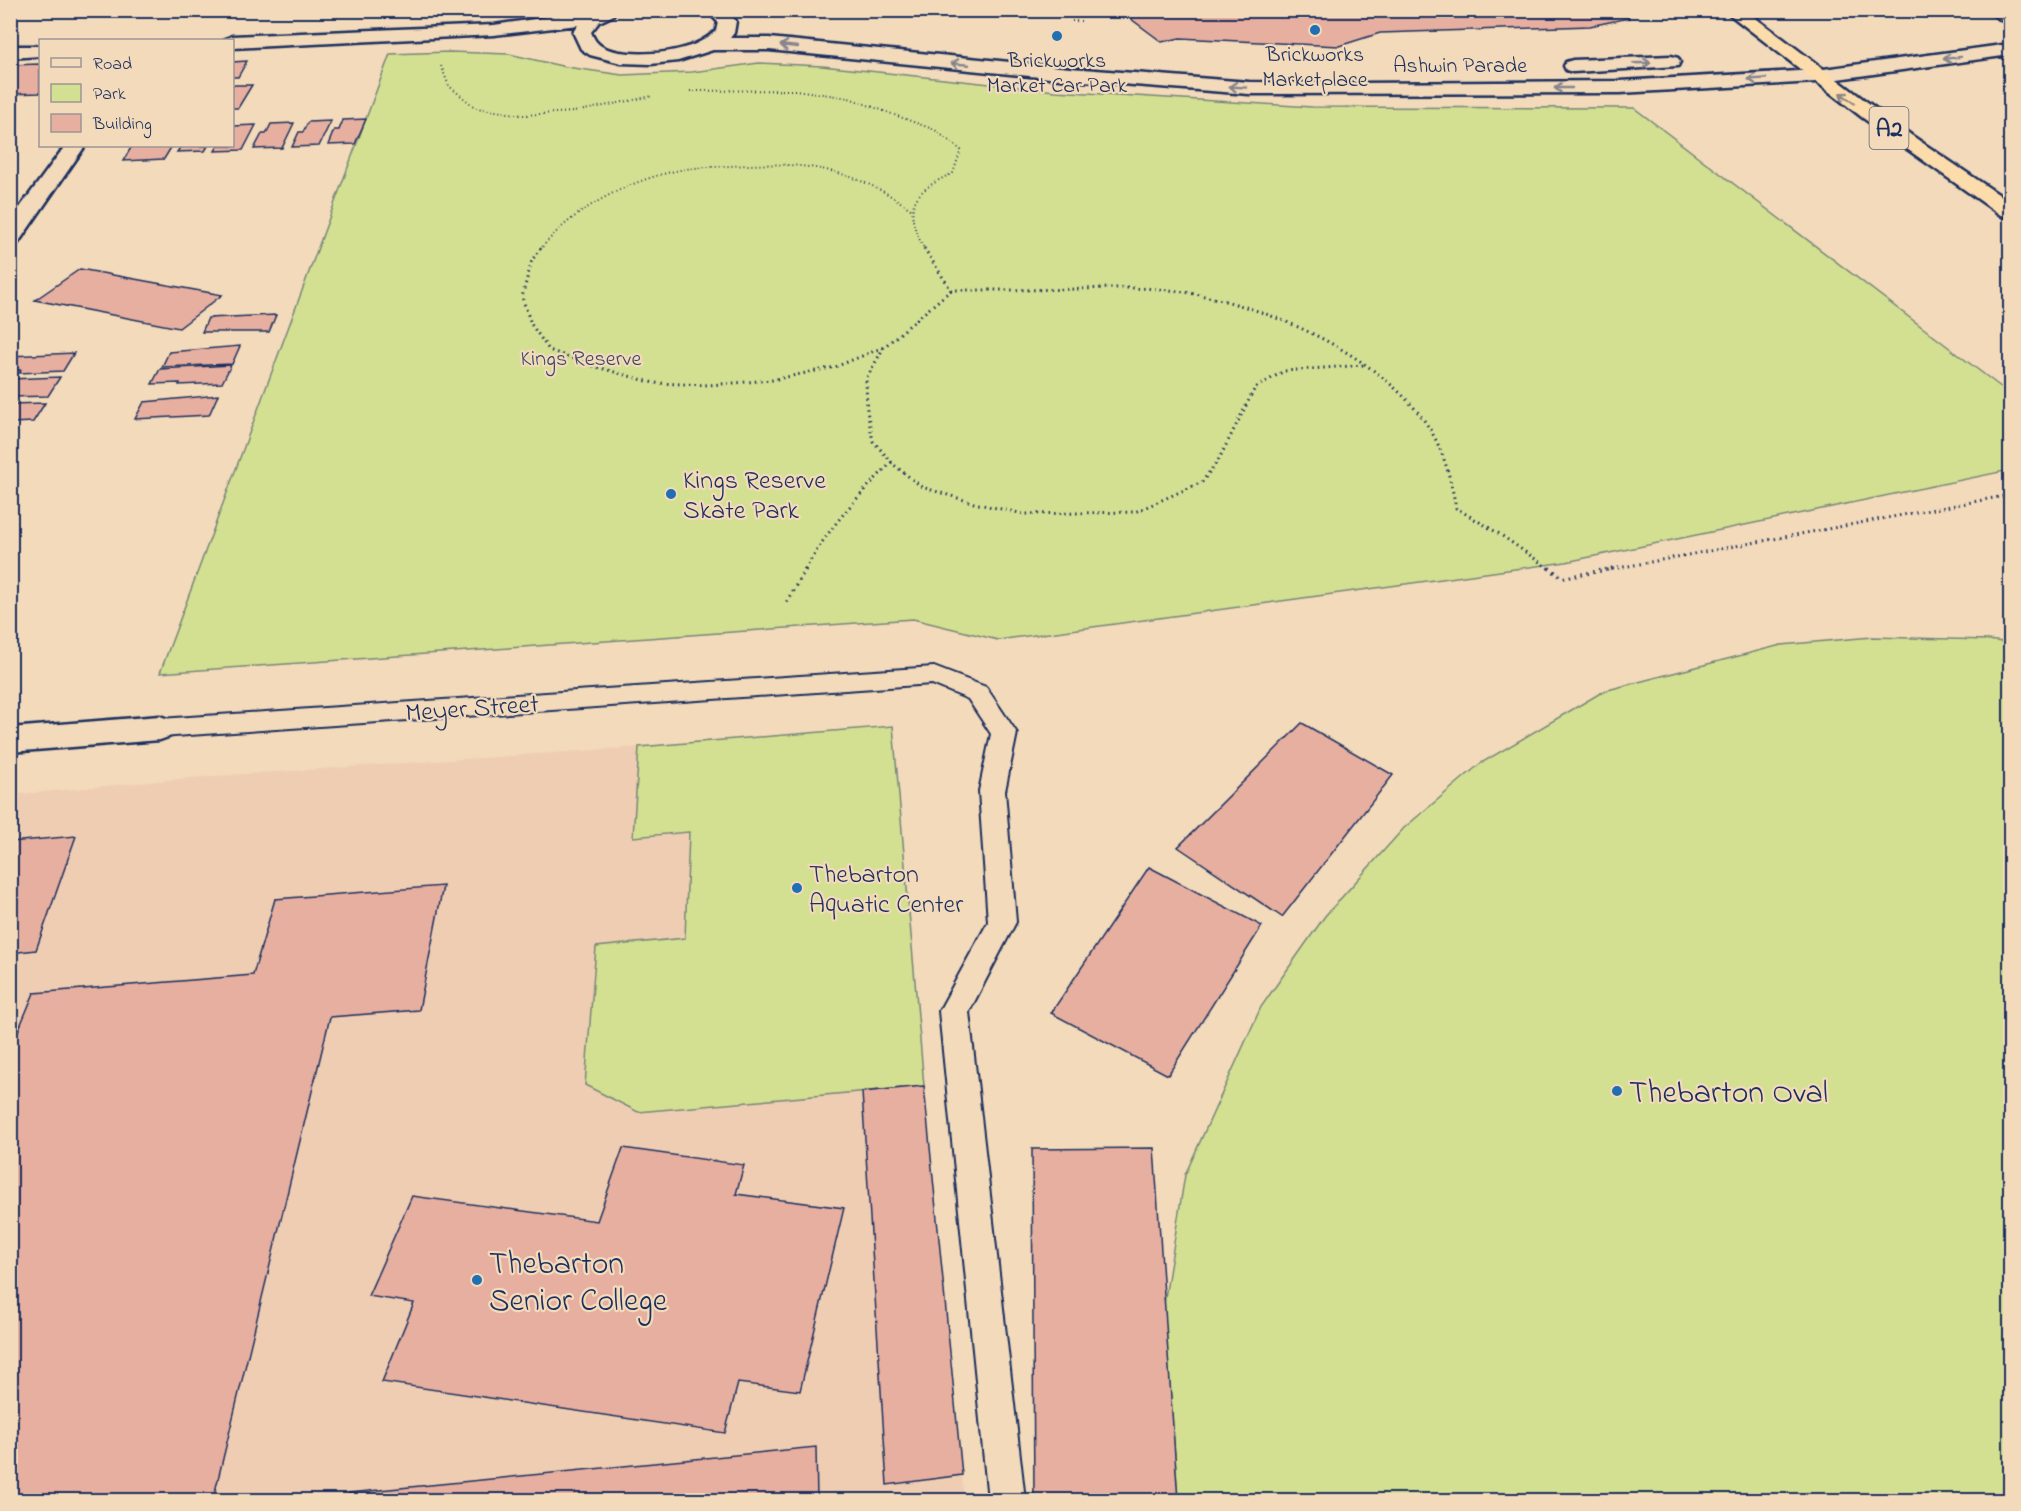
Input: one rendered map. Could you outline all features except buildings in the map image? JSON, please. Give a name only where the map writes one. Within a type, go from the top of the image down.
[{"type":"highway","name":"A2","points":[[1733,10],[1816,76],[1963,181],[2010,211]]},
{"type":"highway","points":[[1995,10],[2010,18]]},
{"type":"street","points":[[234,42],[494,30],[601,14]]},
{"type":"street","points":[[589,45],[582,32],[601,14]]},
{"type":"street","points":[[711,44],[725,33],[721,16],[785,31],[1021,51]]},
{"type":"street","points":[[494,30],[589,45]]},
{"type":"street","points":[[1953,39],[2010,33]]},
{"type":"street","name":"Ashwin Parade","points":[[589,45],[606,54],[631,58],[660,58],[688,53],[711,44],[769,44],[1070,74],[1249,88],[1620,87],[1816,76],[2010,51]]},
{"type":"street","points":[[10,52],[39,51]]},
{"type":"street","points":[[1758,57],[1814,53]]},
{"type":"street","name":"Ashwin Parade","points":[[1558,67],[1687,61]]},
{"type":"street","points":[[10,238],[74,147]]},
{"type":"street","name":"Meyer Street","points":[[10,740],[160,728]]},
{"type":"lane","name":"Meyer Street","points":[[160,728],[934,675],[977,693],[1004,733],[992,791],[1002,922],[954,1011],[1007,1500]]},
{"type":"path","points":[[1072,21],[1084,21]]},
{"type":"path","points":[[426,32],[449,86],[476,108],[522,115],[574,112],[659,96]]},
{"type":"path","points":[[689,91],[796,90],[849,98],[935,130],[961,150],[953,172],[923,189],[913,201],[912,219],[923,248],[951,290]]},
{"type":"path","points":[[913,210],[889,194],[859,180],[826,170],[794,165],[758,164],[681,170],[649,179],[591,204],[554,232],[532,260],[522,297],[531,324],[549,350],[593,366],[654,383],[710,385],[772,380],[835,367],[884,347],[951,290],[1139,288],[1196,294],[1252,309],[1304,327],[1365,365],[1403,394],[1432,431],[1451,474],[1456,508],[1498,533],[1563,578],[2010,495]]},
{"type":"path","points":[[884,347],[866,379],[867,411],[873,441],[892,462],[922,487],[974,503],[1024,514],[1135,512],[1202,482],[1219,459],[1255,388],[1284,371],[1365,365]]},
{"type":"path","points":[[787,602],[819,544],[852,502],[892,462]]},
{"type":"shaded area","name":"Thebarton Senior College","points":[[893,726],[924,1086],[964,1500],[11,1500],[11,795],[202,777],[639,747]]},
{"type":"green space","name":"Kings Reserve","points":[[450,52],[509,54],[566,67],[622,75],[692,72],[759,63],[822,66],[1055,91],[1312,107],[1634,108],[2010,394],[2010,470],[1566,562],[998,640],[913,619],[160,673],[390,54]]},
{"type":"green space","name":"Thebarton Oval","points":[[1872,637],[1988,640],[2010,643],[2010,1500],[1178,1500],[1164,1304],[1185,1175],[1261,1007],[1325,916],[1404,828],[1481,763],[1604,691],[1781,645]]},
{"type":"green space","name":"Thebarton Aquatic Center","points":[[893,726],[924,1086],[638,1112],[585,1085],[596,947],[685,938],[689,832],[633,837],[639,747]]},
{"type":"place","name":"Brickworks Marketplace","points":[[1315,30]]},
{"type":"place","name":"Brickworks Market Car Park","points":[[1057,36]]},
{"type":"place","name":"Kings Reserve Skate Park","points":[[671,494]]},
{"type":"place","name":"Thebarton Aquatic Center","points":[[797,888]]},
{"type":"place","name":"Thebarton Oval","points":[[1617,1091]]},
{"type":"place","name":"Thebarton Senior College","points":[[477,1280]]}]
